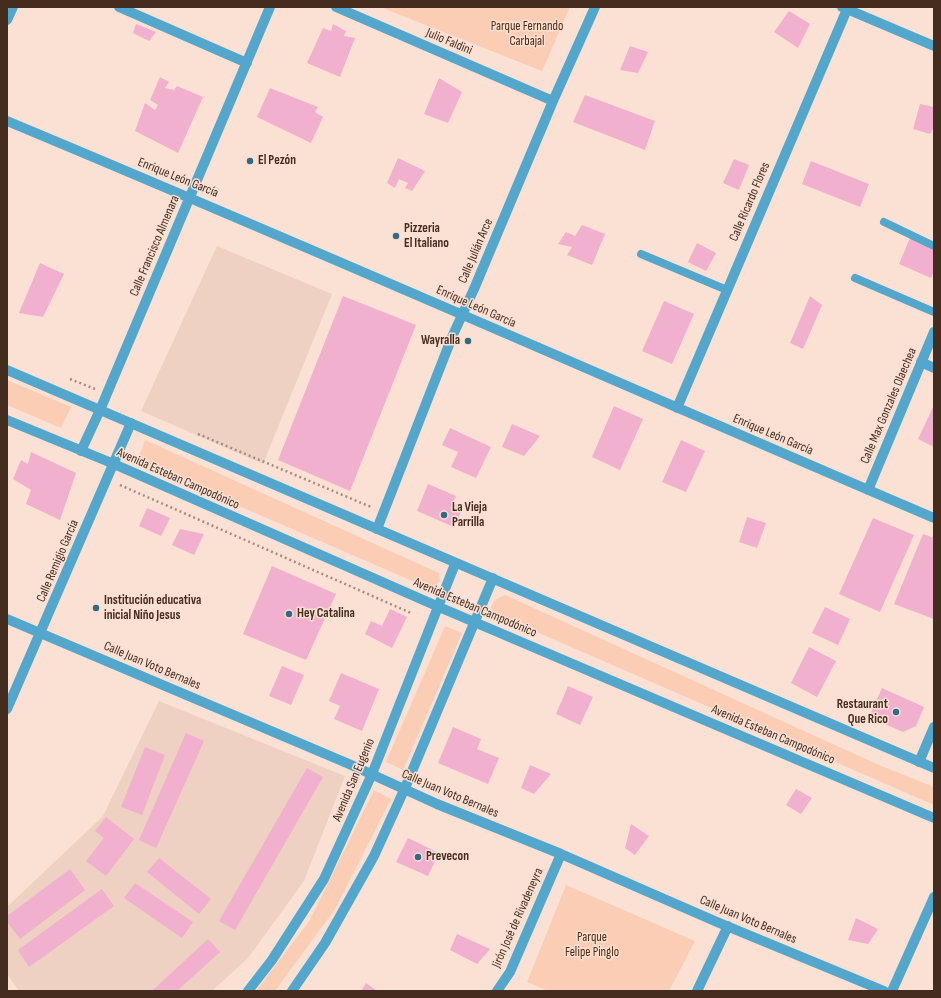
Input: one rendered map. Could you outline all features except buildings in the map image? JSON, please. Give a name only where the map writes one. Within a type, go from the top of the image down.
[{"type":"street","points":[[7,20],[13,7]]},
{"type":"street","points":[[119,7],[247,63]]},
{"type":"street","name":"Calle Francisco Almenara","points":[[81,451],[107,394],[270,7]]},
{"type":"street","name":"Julio Faldini","points":[[336,7],[552,101]]},
{"type":"street","name":"Calle Julián Arce","points":[[377,529],[462,315],[552,101],[595,7]]},
{"type":"street","points":[[846,8],[934,46]]},
{"type":"street","name":"Calle Ricardo Flores","points":[[677,408],[846,8]]},
{"type":"street","name":"Enrique León García","points":[[7,121],[190,197],[934,518]]},
{"type":"street","name":"Calle Max Gonzales Olaechea","points":[[868,490],[934,332]]},
{"type":"street","points":[[921,362],[934,368]]},
{"type":"street","points":[[7,370],[455,564],[493,578],[934,768]]},
{"type":"street","name":"Avenida Esteban Campodónico","points":[[7,420],[114,464],[438,607],[934,818]]},
{"type":"street","name":"Calle Remigio García","points":[[7,709],[41,634],[131,423]]},
{"type":"street","name":"Avenida San Eugenio","points":[[248,991],[272,960],[324,879],[372,774],[455,564]]},
{"type":"street","points":[[292,991],[325,943],[374,856],[405,788],[493,578]]},
{"type":"street","name":"Calle Juan Voto Bernales","points":[[7,619],[405,788],[438,804],[561,854],[884,991]]},
{"type":"street","points":[[918,762],[934,727]]},
{"type":"street","name":"Jirón José de Rivadeneyra","points":[[497,991],[510,972],[561,854]]},
{"type":"street","points":[[892,991],[934,897]]},
{"type":"street","points":[[697,991],[728,926]]},
{"type":"lane","points":[[884,222],[934,246]]},
{"type":"lane","points":[[641,254],[727,290]]},
{"type":"lane","points":[[855,278],[934,312]]},
{"type":"path","points":[[63,377],[107,394]]},
{"type":"path","points":[[196,434],[384,513]]},
{"type":"path","points":[[108,479],[411,613]]},
{"type":"shaded area","points":[[217,246],[332,294],[263,464],[141,411]]},
{"type":"shaded area","points":[[159,701],[345,776],[304,881],[248,958],[212,991],[19,991],[7,974],[7,907],[103,816]]},
{"type":"green space","name":"Parque Fernando Carbajal","points":[[380,7],[570,7],[542,71]]},
{"type":"green space","points":[[7,380],[71,407],[61,428],[7,405]]},
{"type":"green space","points":[[145,440],[439,573],[440,581],[431,589],[137,462]]},
{"type":"green space","points":[[505,595],[879,765],[934,787],[934,805],[493,613],[491,607],[495,600]]},
{"type":"green space","points":[[445,626],[462,633],[403,770],[386,762]]},
{"type":"green space","points":[[374,790],[391,799],[335,909],[275,991],[256,991],[310,920]]},
{"type":"green space","name":"Parque Felipe Pinglo","points":[[566,885],[695,941],[669,991],[548,991],[527,982]]},
{"type":"place","name":"El Pezón","points":[[250,161]]},
{"type":"place","name":"Pizzeria El Italiano","points":[[396,236]]},
{"type":"place","name":"Wayralla","points":[[468,341]]},
{"type":"place","name":"La Vieja Parrilla","points":[[444,515]]},
{"type":"place","name":"Institución educativa inicial Niño Jesus","points":[[96,608]]},
{"type":"place","name":"Hey Catalina","points":[[289,614]]},
{"type":"place","name":"Restaurant Que Rico","points":[[896,712]]},
{"type":"place","name":"Prevecon","points":[[418,857]]}]
